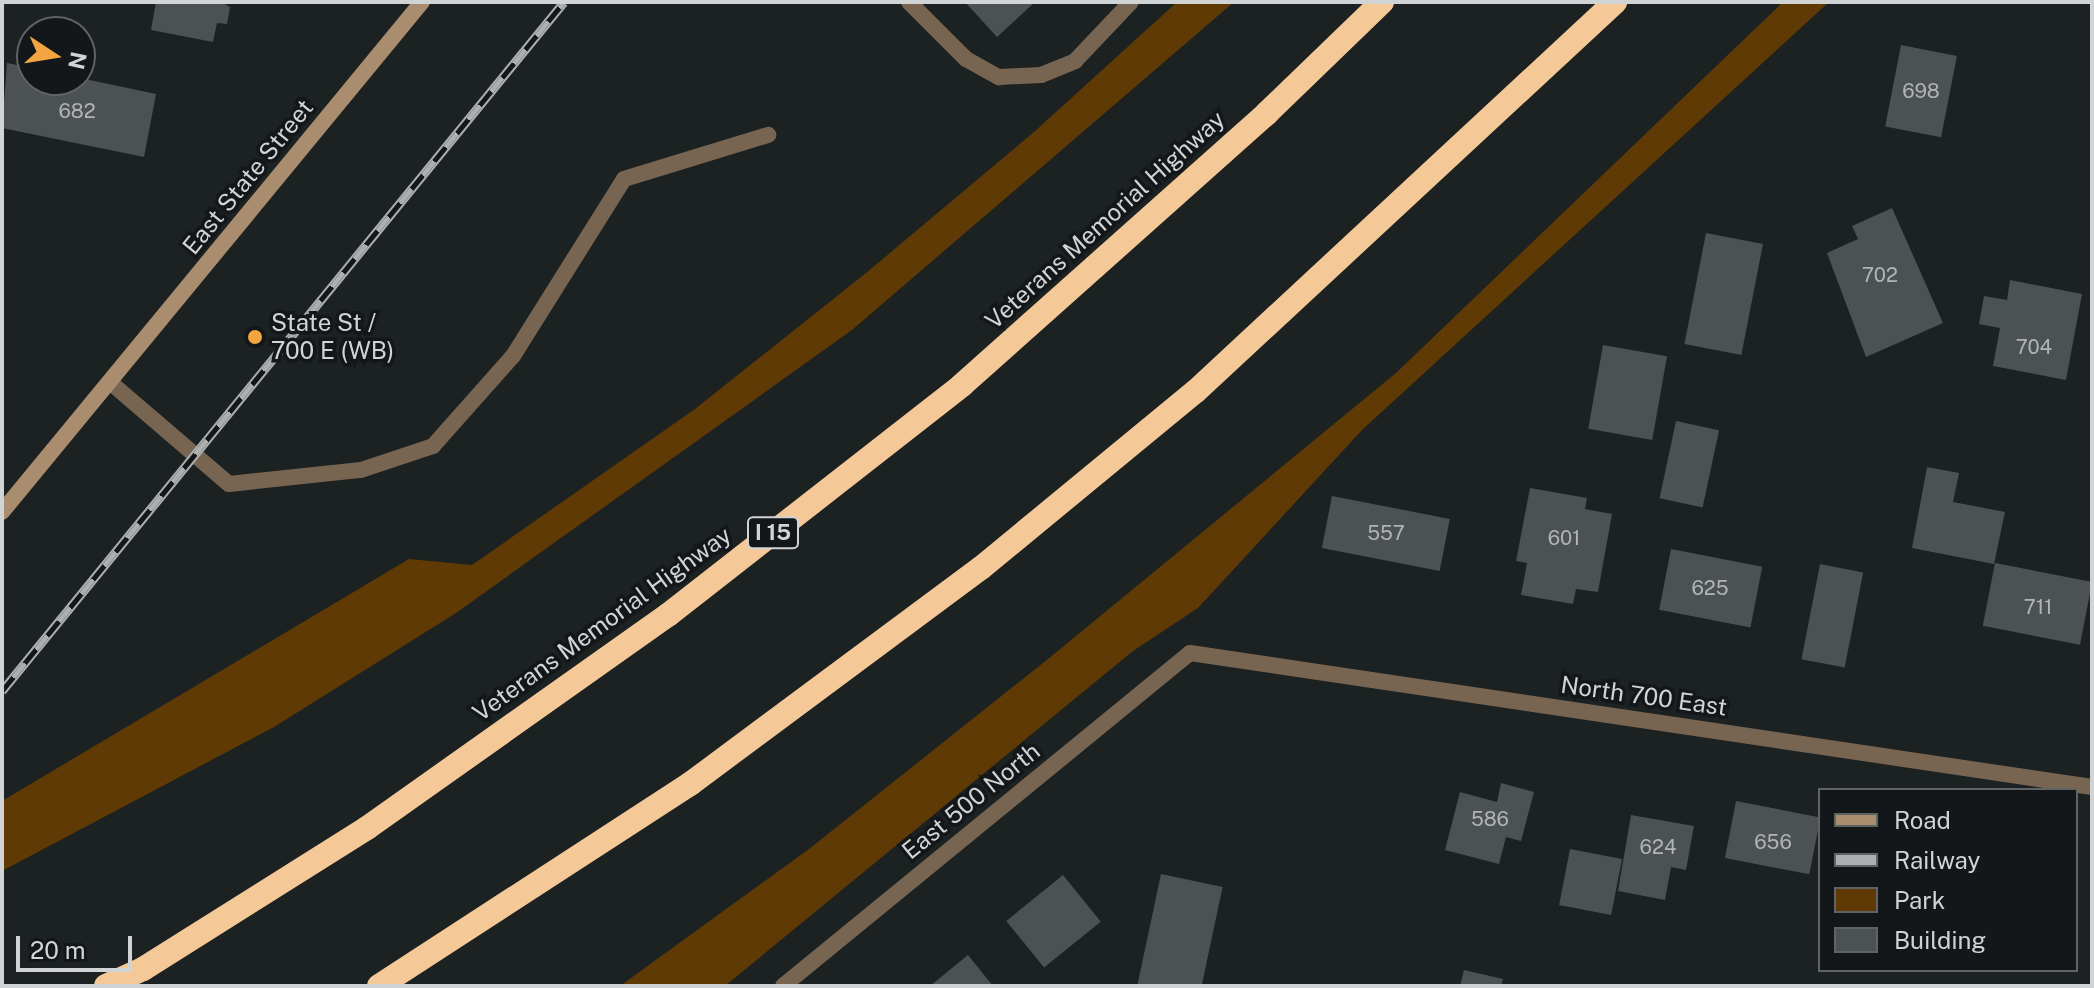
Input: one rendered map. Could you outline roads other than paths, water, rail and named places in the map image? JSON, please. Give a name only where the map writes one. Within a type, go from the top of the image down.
[{"type":"highway","name":"Veterans Memorial Highway","points":[[106,986],[143,969],[367,828],[668,615],[962,385],[1255,124],[1382,2]]},
{"type":"highway","points":[[379,986],[690,784],[981,568],[1196,391],[1615,2]]},
{"type":"main road","name":"East State Street","points":[[2,512],[422,2]]},
{"type":"street","points":[[909,2],[966,59],[999,77],[1041,75],[1075,61],[1131,2]]},
{"type":"street","points":[[111,383],[229,484],[361,470],[433,446],[513,356],[624,179],[768,135]]},
{"type":"street","name":"North 700 East","points":[[1190,653],[2092,787]]},
{"type":"street","name":"East 500 North","points":[[783,986],[1190,653]]},
{"type":"railway","points":[[2,691],[564,2]]},
{"type":"place","name":"State St / 700 E (WB)","points":[[255,337]]}]
